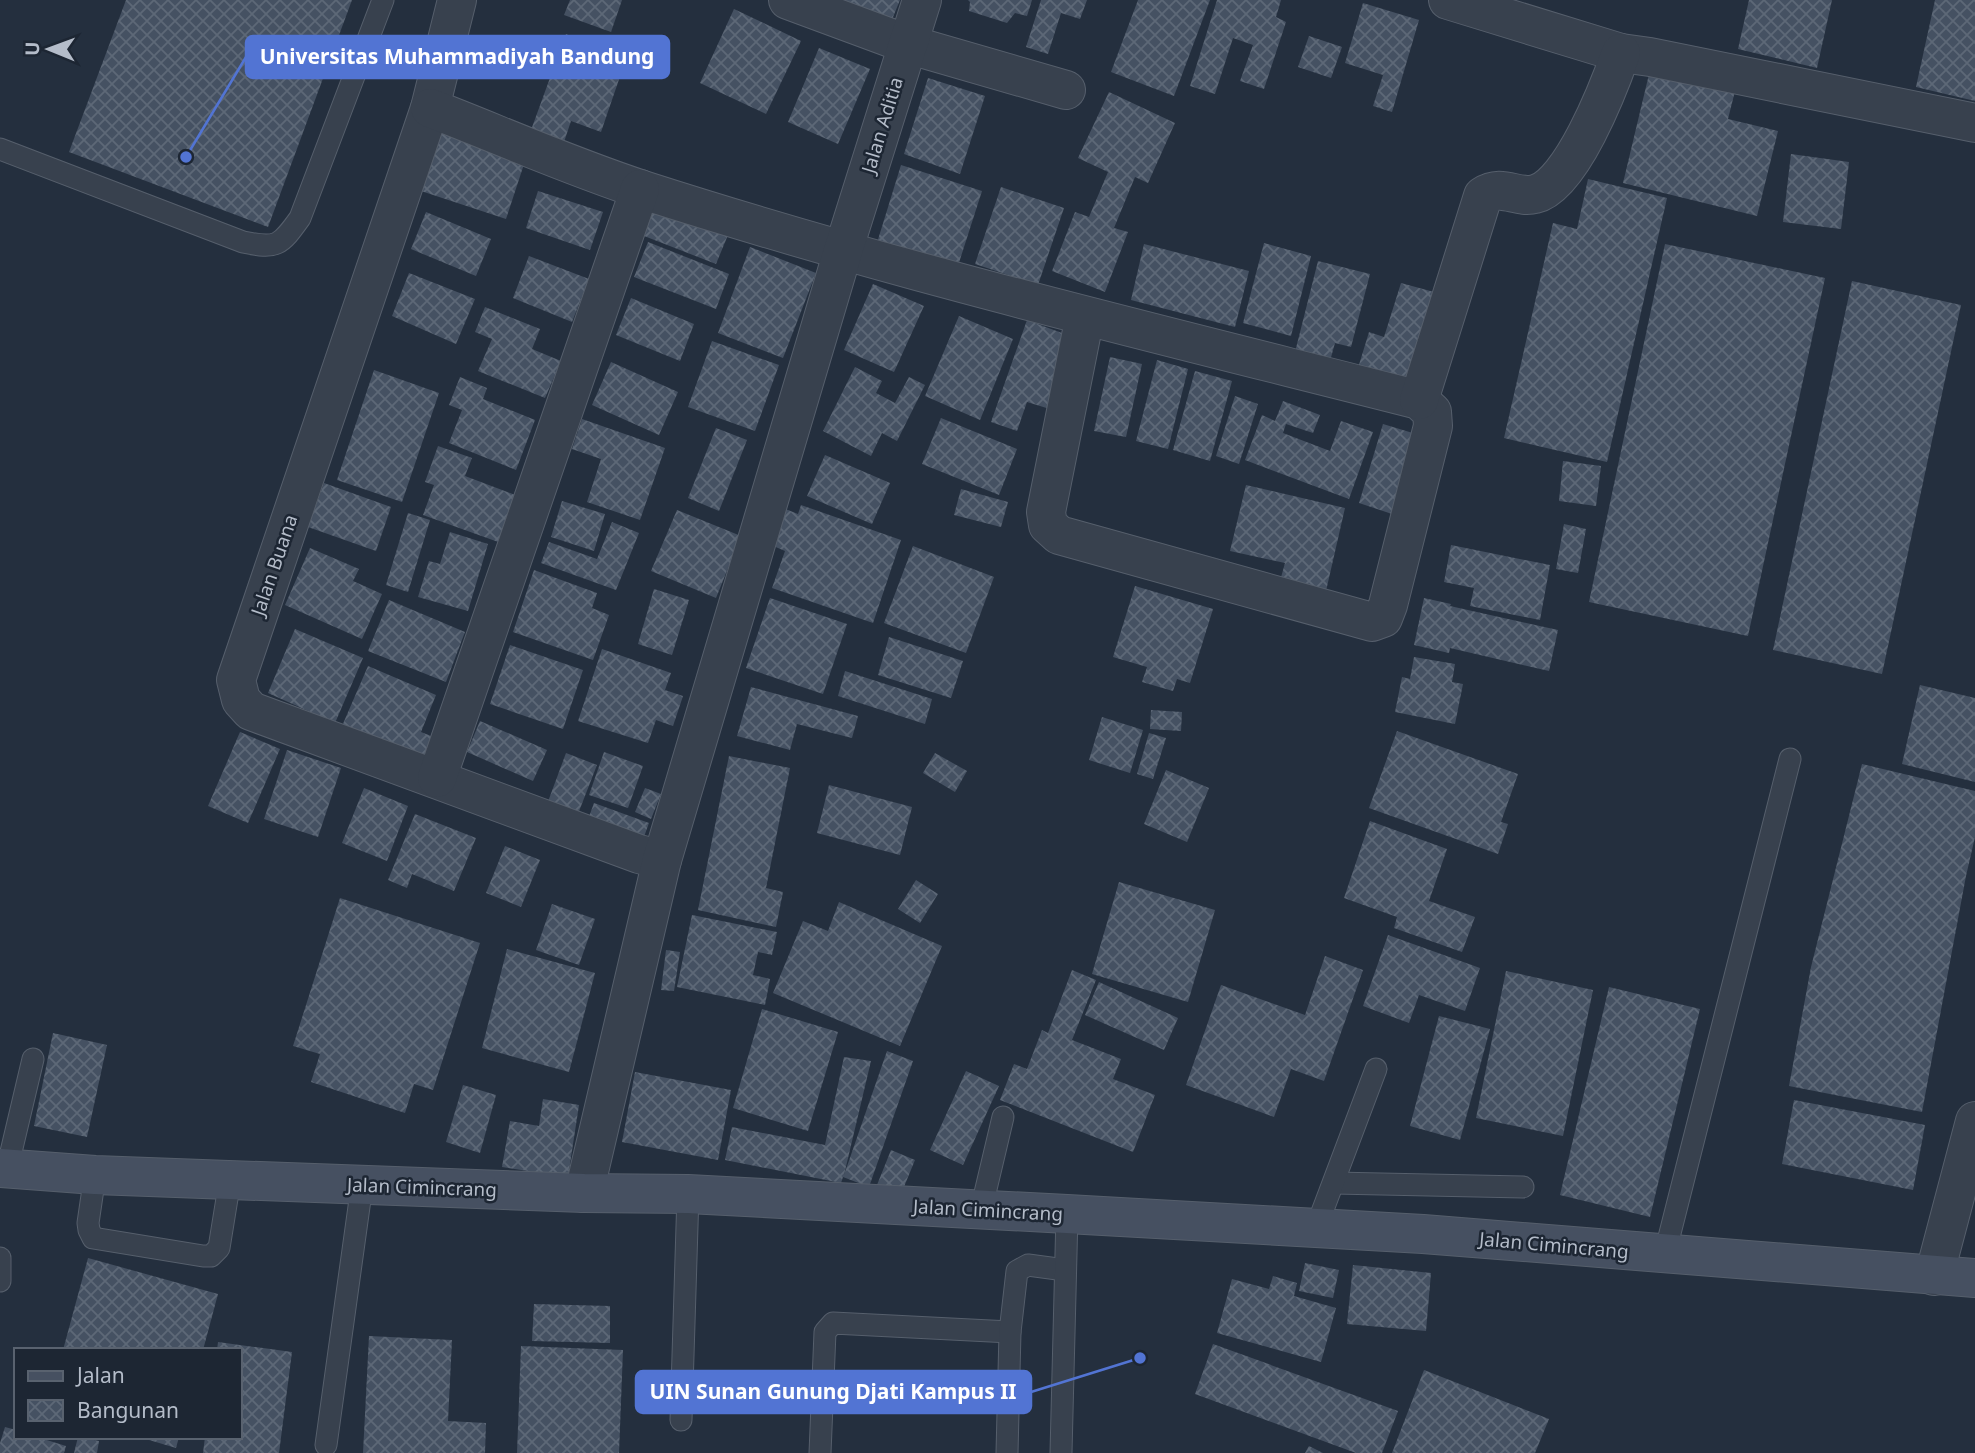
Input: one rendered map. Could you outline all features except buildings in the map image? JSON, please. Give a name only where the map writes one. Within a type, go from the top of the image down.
[{"type":"main road","name":"Jalan Cimincrang","points":[[3,1168],[94,1175],[584,1193],[688,1194],[1067,1214],[1316,1228],[1975,1278]]},
{"type":"street","name":"Jalan Buana","points":[[457,0],[430,108],[236,680],[241,700],[251,711],[639,854],[662,860]]},
{"type":"street","points":[[788,0],[907,44],[1066,90]]},
{"type":"street","name":"Jalan Aditia","points":[[584,1193],[662,860],[843,251],[922,0]]},
{"type":"street","points":[[1448,0],[1621,53],[1975,122]]},
{"type":"street","points":[[1419,400],[1483,197],[1493,190],[1534,195],[1548,188],[1564,173],[1579,151],[1621,53]]},
{"type":"street","points":[[430,108],[640,189],[843,251],[1085,316],[1419,400],[1432,412],[1433,426],[1383,618],[1372,622],[1059,535],[1048,525],[1046,512],[1085,316]]},
{"type":"street","points":[[437,778],[640,189]]},
{"type":"street","points":[[1934,1276],[1975,1121]]},
{"type":"lane","points":[[0,149],[243,242],[268,247],[285,239],[300,218],[383,0]]},
{"type":"lane","points":[[1665,1253],[1790,759]]},
{"type":"lane","points":[[3,1168],[33,1059]]},
{"type":"lane","points":[[1316,1228],[1376,1069]]},
{"type":"lane","points":[[981,1210],[1003,1117]]},
{"type":"lane","points":[[94,1175],[89,1223],[93,1238],[203,1256],[211,1256],[219,1248],[230,1180]]},
{"type":"lane","points":[[1334,1183],[1523,1187]]},
{"type":"lane","points":[[326,1445],[362,1185]]},
{"type":"lane","points":[[681,1420],[688,1194]]},
{"type":"lane","points":[[1061,1453],[1067,1214]]},
{"type":"lane","points":[[0,1258],[0,1280]]},
{"type":"lane","points":[[1007,1453],[1010,1332],[1017,1271],[1028,1265],[1065,1270]]},
{"type":"lane","points":[[820,1453],[825,1332],[833,1323],[1010,1332]]},
{"type":"place","name":"Universitas Muhammadiyah Bandung","points":[[186,157]]},
{"type":"place","name":"UIN Sunan Gunung Djati Kampus II","points":[[1140,1358]]}]
